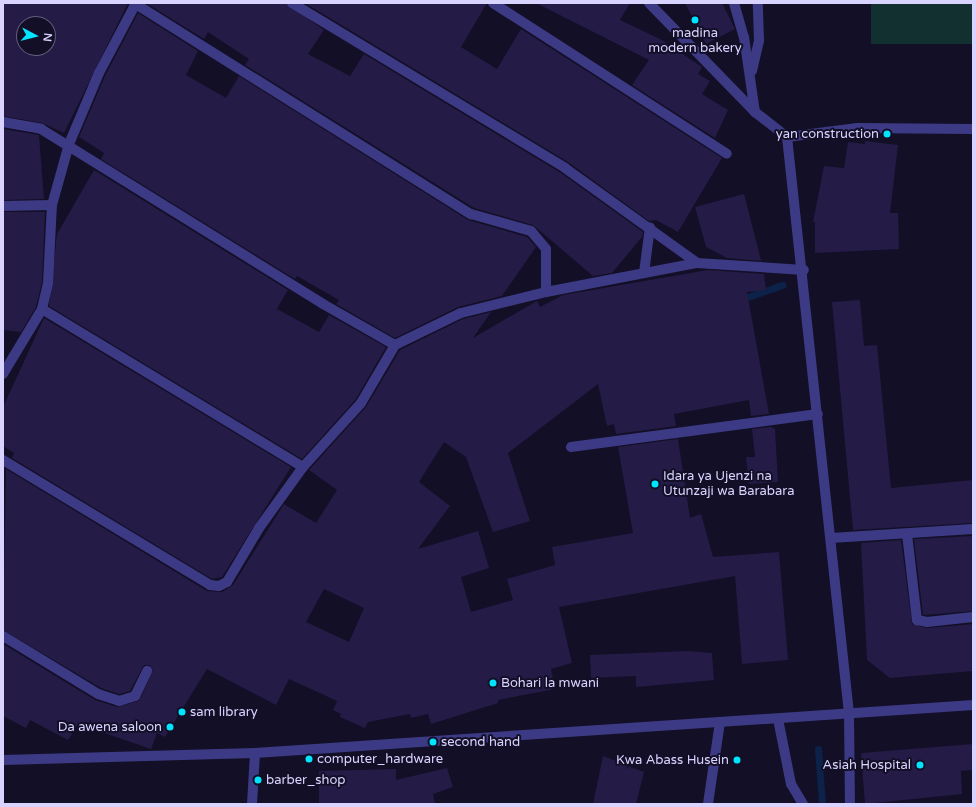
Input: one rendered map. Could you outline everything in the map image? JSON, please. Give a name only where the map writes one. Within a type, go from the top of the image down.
[{"type":"street","points":[[3,374],[42,309],[48,283],[52,205],[69,144],[99,73],[135,3],[471,214],[531,231],[546,248],[546,292]]},
{"type":"street","points":[[292,3],[565,168],[650,227],[697,263]]},
{"type":"street","points":[[493,3],[728,154]]},
{"type":"street","points":[[649,3],[755,112],[786,138],[804,270],[849,713],[850,804]]},
{"type":"street","points":[[734,3],[744,37],[755,112]]},
{"type":"street","points":[[750,77],[759,40],[758,3]]},
{"type":"street","points":[[3,122],[41,129],[69,144],[323,304],[395,345]]},
{"type":"street","points":[[786,138],[857,128],[973,129]]},
{"type":"street","points":[[3,206],[52,205]]},
{"type":"street","points":[[644,273],[650,227]]},
{"type":"street","points":[[3,460],[210,585],[219,586],[227,582],[259,528],[304,467],[360,403],[395,345],[461,313],[546,292],[697,263],[804,270]]},
{"type":"street","points":[[42,309],[304,467]]},
{"type":"street","points":[[571,447],[791,416],[818,414]]},
{"type":"street","points":[[831,538],[973,529]]},
{"type":"street","points":[[907,534],[917,620],[927,622],[973,618]]},
{"type":"street","points":[[3,636],[98,694],[119,701],[134,696],[147,671]]},
{"type":"street","points":[[3,760],[255,752],[778,719],[973,705]]},
{"type":"street","points":[[778,719],[792,784],[803,804]]},
{"type":"street","points":[[708,804],[720,722]]},
{"type":"street","points":[[252,804],[255,752]]},
{"type":"green space","points":[[871,3],[973,3],[973,44],[871,44]]},
{"type":"building","points":[[3,3],[128,3],[64,133],[42,123],[3,116]]},
{"type":"building","points":[[146,3],[286,3],[324,30],[308,54],[350,76],[364,54],[561,173],[643,232],[642,237],[612,273],[593,276],[533,225],[474,208],[245,65],[249,59],[208,32],[204,39]]},
{"type":"building","points":[[305,3],[487,3],[461,47],[497,69],[521,29],[722,158],[678,232],[656,220],[649,221],[568,162]]},
{"type":"building","points":[[536,3],[630,3],[620,20],[662,40],[702,67],[698,74],[710,81],[702,94],[728,110],[715,138],[632,85],[649,60]]},
{"type":"building","points":[[685,3],[722,3],[735,29],[706,44]]},
{"type":"building","points":[[138,13],[198,51],[186,75],[226,98],[239,76],[468,220],[527,237],[536,247],[502,296],[458,307],[395,338],[336,304],[339,300],[297,276],[295,279],[101,159],[104,153],[79,137],[105,76]]},
{"type":"building","points":[[3,129],[39,135],[44,199],[3,200]]},
{"type":"building","points":[[865,141],[898,145],[890,213],[898,213],[899,249],[815,253],[815,222],[813,222],[824,166],[844,168],[848,142],[865,144]]},
{"type":"building","points":[[94,170],[288,290],[277,309],[319,332],[329,315],[386,347],[356,399],[302,459],[49,306],[57,234]]},
{"type":"building","points":[[744,194],[762,261],[727,258],[706,247],[695,207]]},
{"type":"building","points":[[3,212],[45,212],[42,282],[36,307],[21,332],[3,330]]},
{"type":"building","points":[[708,270],[764,274],[766,290],[747,292],[769,414],[751,416],[749,400],[674,414],[676,426],[616,434],[614,424],[607,426],[598,384],[508,453],[530,521],[493,532],[466,457],[444,442],[419,482],[450,506],[418,549],[478,531],[489,568],[461,577],[471,612],[513,600],[507,579],[555,565],[552,547],[633,533],[618,447],[678,439],[690,518],[701,514],[713,557],[779,552],[788,660],[742,664],[735,576],[559,607],[572,663],[551,669],[555,689],[498,700],[498,703],[431,724],[428,714],[411,718],[410,714],[368,722],[365,728],[340,717],[341,714],[333,710],[337,701],[289,679],[276,705],[207,669],[165,737],[157,733],[151,749],[78,724],[68,740],[30,720],[26,728],[3,716],[3,644],[95,700],[117,707],[139,701],[153,671],[150,665],[144,665],[130,691],[119,694],[101,688],[3,630],[6,469],[207,591],[222,592],[233,585],[284,504],[316,523],[337,490],[309,470],[366,407],[400,350],[463,319],[491,312],[473,338],[537,301],[540,307],[563,295]],"holes":[[[324,589],[364,608],[349,642],[306,622]]]},
{"type":"building","points":[[860,300],[864,346],[877,345],[891,488],[973,480],[973,523],[853,530],[832,302]]},
{"type":"building","points":[[44,318],[291,467],[222,577],[212,579],[12,458],[14,453],[3,446],[3,407]]},
{"type":"building","points":[[771,427],[775,429],[778,482],[749,484],[746,457],[755,457],[752,429]]},
{"type":"building","points":[[973,536],[973,611],[923,615],[914,539]]},
{"type":"building","points":[[901,540],[912,624],[927,628],[973,624],[973,671],[890,678],[867,660],[861,543]]},
{"type":"building","points":[[688,651],[712,653],[714,680],[636,687],[636,676],[591,678],[590,655]]},
{"type":"building","name":"Asiah Hospital","points":[[973,744],[973,770],[961,771],[962,794],[865,804],[861,753]]},
{"type":"building","points":[[603,756],[644,772],[636,804],[593,804]]},
{"type":"building","points":[[447,768],[453,787],[433,794],[435,804],[319,804],[319,771],[396,769],[396,780]]},
{"type":"waterway","points":[[739,300],[782,285]]},
{"type":"waterway","points":[[818,749],[822,804]]},
{"type":"place","name":"madina modern bakery","points":[[695,20]]},
{"type":"place","name":"yan construction","points":[[887,134]]},
{"type":"place","name":"Idara ya Ujenzi na Utunzaji wa Barabara","points":[[655,484]]},
{"type":"place","name":"Bohari la mwani","points":[[493,683]]},
{"type":"place","name":"sam library","points":[[182,712]]},
{"type":"place","name":"Da awena saloon","points":[[170,727]]},
{"type":"place","name":"second hand","points":[[433,742]]},
{"type":"place","name":"computer_hardware","points":[[309,759]]},
{"type":"place","name":"Kwa Abass Husein","points":[[737,760]]},
{"type":"place","name":"Asiah Hospital","points":[[920,765]]},
{"type":"place","name":"barber_shop","points":[[258,780]]}]
